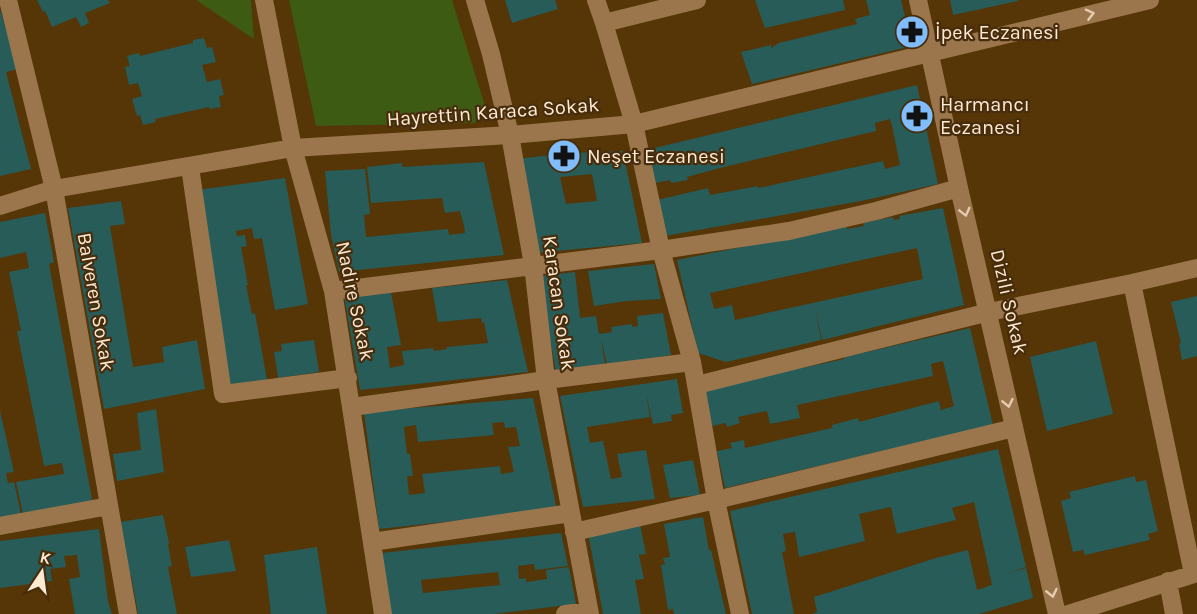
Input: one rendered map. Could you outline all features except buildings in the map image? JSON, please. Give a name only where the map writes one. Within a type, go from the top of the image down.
[{"type":"street","name":"Balveren Sokak","points":[[8,0],[54,189],[128,614]]},
{"type":"street","name":"Nadire Sokak","points":[[264,0],[293,148],[333,291],[383,614]]},
{"type":"street","name":"Karacan Sokak","points":[[475,0],[491,54],[510,135],[533,265],[546,380],[589,612]]},
{"type":"street","points":[[596,0],[634,124],[661,250],[692,362],[716,500],[740,614]]},
{"type":"street","points":[[604,23],[697,0]]},
{"type":"street","name":"Dizili Sokak","points":[[918,0],[1057,614]]},
{"type":"street","name":"Hayrettin Karaca Sokak","points":[[0,206],[54,189],[293,148],[510,135],[634,124],[1149,0]]},
{"type":"street","points":[[190,166],[223,394],[348,378]]},
{"type":"street","points":[[333,291],[661,250],[789,231],[876,211],[959,188]]},
{"type":"street","points":[[697,385],[988,312],[1132,284],[1197,268]]},
{"type":"street","points":[[1068,614],[1195,573],[1132,284]]},
{"type":"street","points":[[352,407],[692,362]]},
{"type":"street","points":[[574,532],[1014,428]]},
{"type":"street","points":[[0,526],[109,506]]},
{"type":"street","points":[[372,542],[571,513]]},
{"type":"street","points":[[1168,581],[1174,614]]},
{"type":"street","points":[[565,614],[589,612]]},
{"type":"green space","points":[[196,0],[251,0],[254,39]]},
{"type":"green space","points":[[289,0],[452,0],[485,106],[475,123],[316,126]]},
{"type":"place","name":"İpek Eczanesi","points":[[912,32]]},
{"type":"place","name":"Harmancı Eczanesi","points":[[917,116]]},
{"type":"place","name":"Neşet Eczanesi","points":[[564,156]]}]
